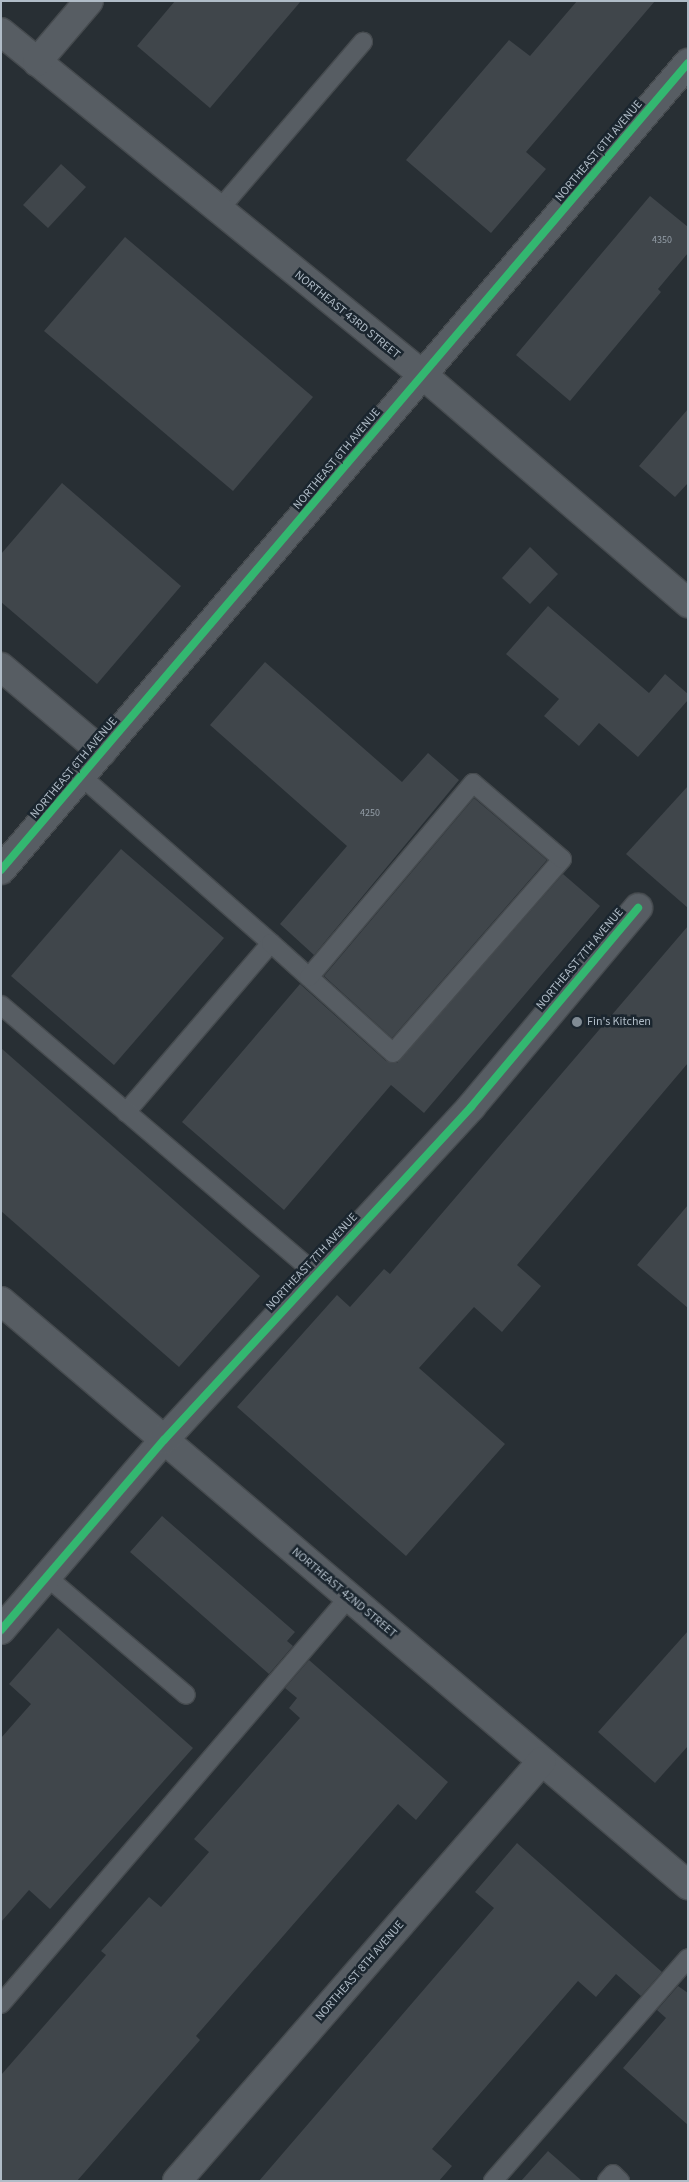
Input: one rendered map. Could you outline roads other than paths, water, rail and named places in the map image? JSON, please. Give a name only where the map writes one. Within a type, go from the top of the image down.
[{"type":"street","points":[[37,62],[89,1]]},
{"type":"street","name":"NORTHEAST 43RD STREET","points":[[1,32],[218,211],[423,376],[688,603]]},
{"type":"street","name":"NORTHEAST 6TH AVENUE","points":[[1,870],[688,63]]},
{"type":"street","points":[[1,667],[102,752]]},
{"type":"street","name":"NORTHEAST 7TH AVENUE","points":[[1,1630],[164,1440],[471,1107],[638,908]]},
{"type":"street","name":"NORTHEAST 42ND STREET","points":[[1,1301],[688,1885]]},
{"type":"street","name":"NORTHEAST 8TH AVENUE","points":[[177,2181],[542,1761]]},
{"type":"lane","points":[[218,211],[363,42]]},
{"type":"lane","points":[[81,776],[393,1053],[562,858],[473,783],[309,977]]},
{"type":"lane","points":[[126,1112],[271,943]]},
{"type":"lane","points":[[1,1004],[316,1274]]},
{"type":"lane","points":[[47,1577],[186,1696]]},
{"type":"lane","points":[[1,2004],[349,1597]]},
{"type":"lane","points":[[493,2181],[688,1958]]},
{"type":"lane","points":[[607,2181],[613,2174],[620,2181]]},
{"type":"place","name":"Fin's Kitchen","points":[[577,1022]]}]
